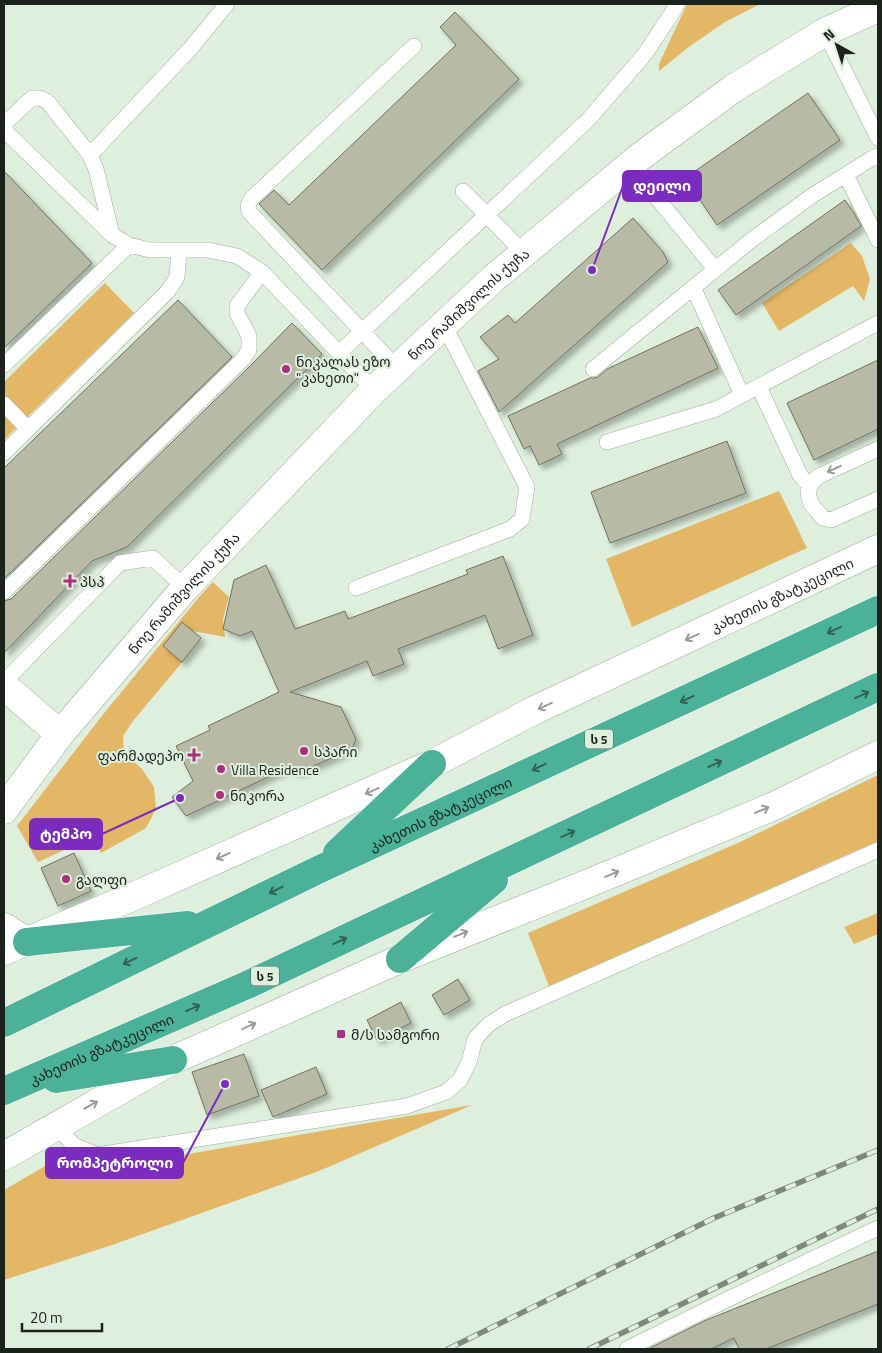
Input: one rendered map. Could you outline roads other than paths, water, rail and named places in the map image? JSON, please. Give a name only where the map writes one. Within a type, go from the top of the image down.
[{"type":"highway","name":"კახეთის გზატკეცილი","points":[[4,1023],[320,869],[878,610]]},
{"type":"highway","name":"კახეთის გზატკეცილი","points":[[9,1089],[247,984],[878,687]]},
{"type":"highway","points":[[320,869],[432,764]]},
{"type":"highway","points":[[400,958],[524,855]]},
{"type":"highway","points":[[15,946],[207,923]]},
{"type":"highway","points":[[9,1089],[173,1060]]},
{"type":"street","name":"ნოე რამიშვილის ქუჩა","points":[[4,810],[60,734],[185,588],[374,390],[495,277],[641,156],[734,88],[825,32],[878,8]]},
{"type":"street","name":"კახეთის გზატკეცილი","points":[[15,946],[132,897],[432,764],[535,710],[878,549]]},
{"type":"street","points":[[4,686],[60,734]]},
{"type":"street","points":[[4,1156],[173,1060],[400,958],[594,881],[756,813],[878,755]]},
{"type":"street","points":[[4,927],[15,946]]},
{"type":"lane","points":[[90,155],[190,49],[227,4]]},
{"type":"lane","points":[[339,353],[588,120],[645,54],[677,4]]},
{"type":"lane","points":[[825,32],[878,138]]},
{"type":"lane","points":[[397,368],[250,213],[248,203],[414,46]]},
{"type":"lane","points":[[4,124],[32,98],[39,98],[47,102],[90,155],[96,169],[112,235]]},
{"type":"lane","points":[[4,130],[112,235],[129,245],[150,250],[208,250],[237,256],[262,272],[374,390]]},
{"type":"lane","points":[[593,369],[754,238],[813,195],[878,156]]},
{"type":"lane","points":[[630,165],[715,269]]},
{"type":"lane","points":[[846,175],[878,239]]},
{"type":"lane","points":[[464,191],[524,254]]},
{"type":"lane","points":[[4,366],[129,245]]},
{"type":"lane","points":[[4,453],[168,291],[177,277],[179,250]]},
{"type":"lane","points":[[4,592],[243,359],[249,350],[249,336],[237,313],[237,306],[262,272]]},
{"type":"lane","points":[[693,287],[742,396]]},
{"type":"lane","points":[[607,442],[716,410],[878,323]]},
{"type":"lane","points":[[356,588],[510,529],[522,518],[527,487],[444,325]]},
{"type":"lane","points":[[759,387],[800,475],[805,481],[811,483]]},
{"type":"lane","points":[[4,404],[28,429]]},
{"type":"lane","points":[[878,449],[819,476],[811,483],[808,494],[811,504],[823,518],[831,520],[878,499]]},
{"type":"lane","points":[[4,682],[120,563],[153,558],[185,588]]},
{"type":"lane","points":[[57,1125],[73,1145],[97,1155],[407,1106],[446,1092],[460,1080],[469,1062],[475,1039],[488,1025],[505,1014],[878,850]]},
{"type":"lane","points":[[627,1349],[878,1228]]},
{"type":"railway","points":[[448,1349],[714,1218],[878,1150]]},
{"type":"railway","points":[[589,1349],[878,1209]]},
{"type":"place","name":"დეილი","points":[[592,270]]},
{"type":"place","name":"ნიკალას ეზო \"კახეთი\"","points":[[286,369]]},
{"type":"place","name":"პსპ","points":[[70,581]]},
{"type":"place","name":"სპარი","points":[[304,751]]},
{"type":"place","name":"ფარმადეპო","points":[[194,755]]},
{"type":"place","name":"Villa Residence","points":[[221,769]]},
{"type":"place","name":"ნიკორა","points":[[220,795]]},
{"type":"place","name":"ტემპო","points":[[180,798]]},
{"type":"place","name":"გალფი","points":[[66,879]]},
{"type":"place","name":"მ/ს სამგორი","points":[[341,1034]]},
{"type":"place","name":"რომპეტროლი","points":[[225,1084]]}]
